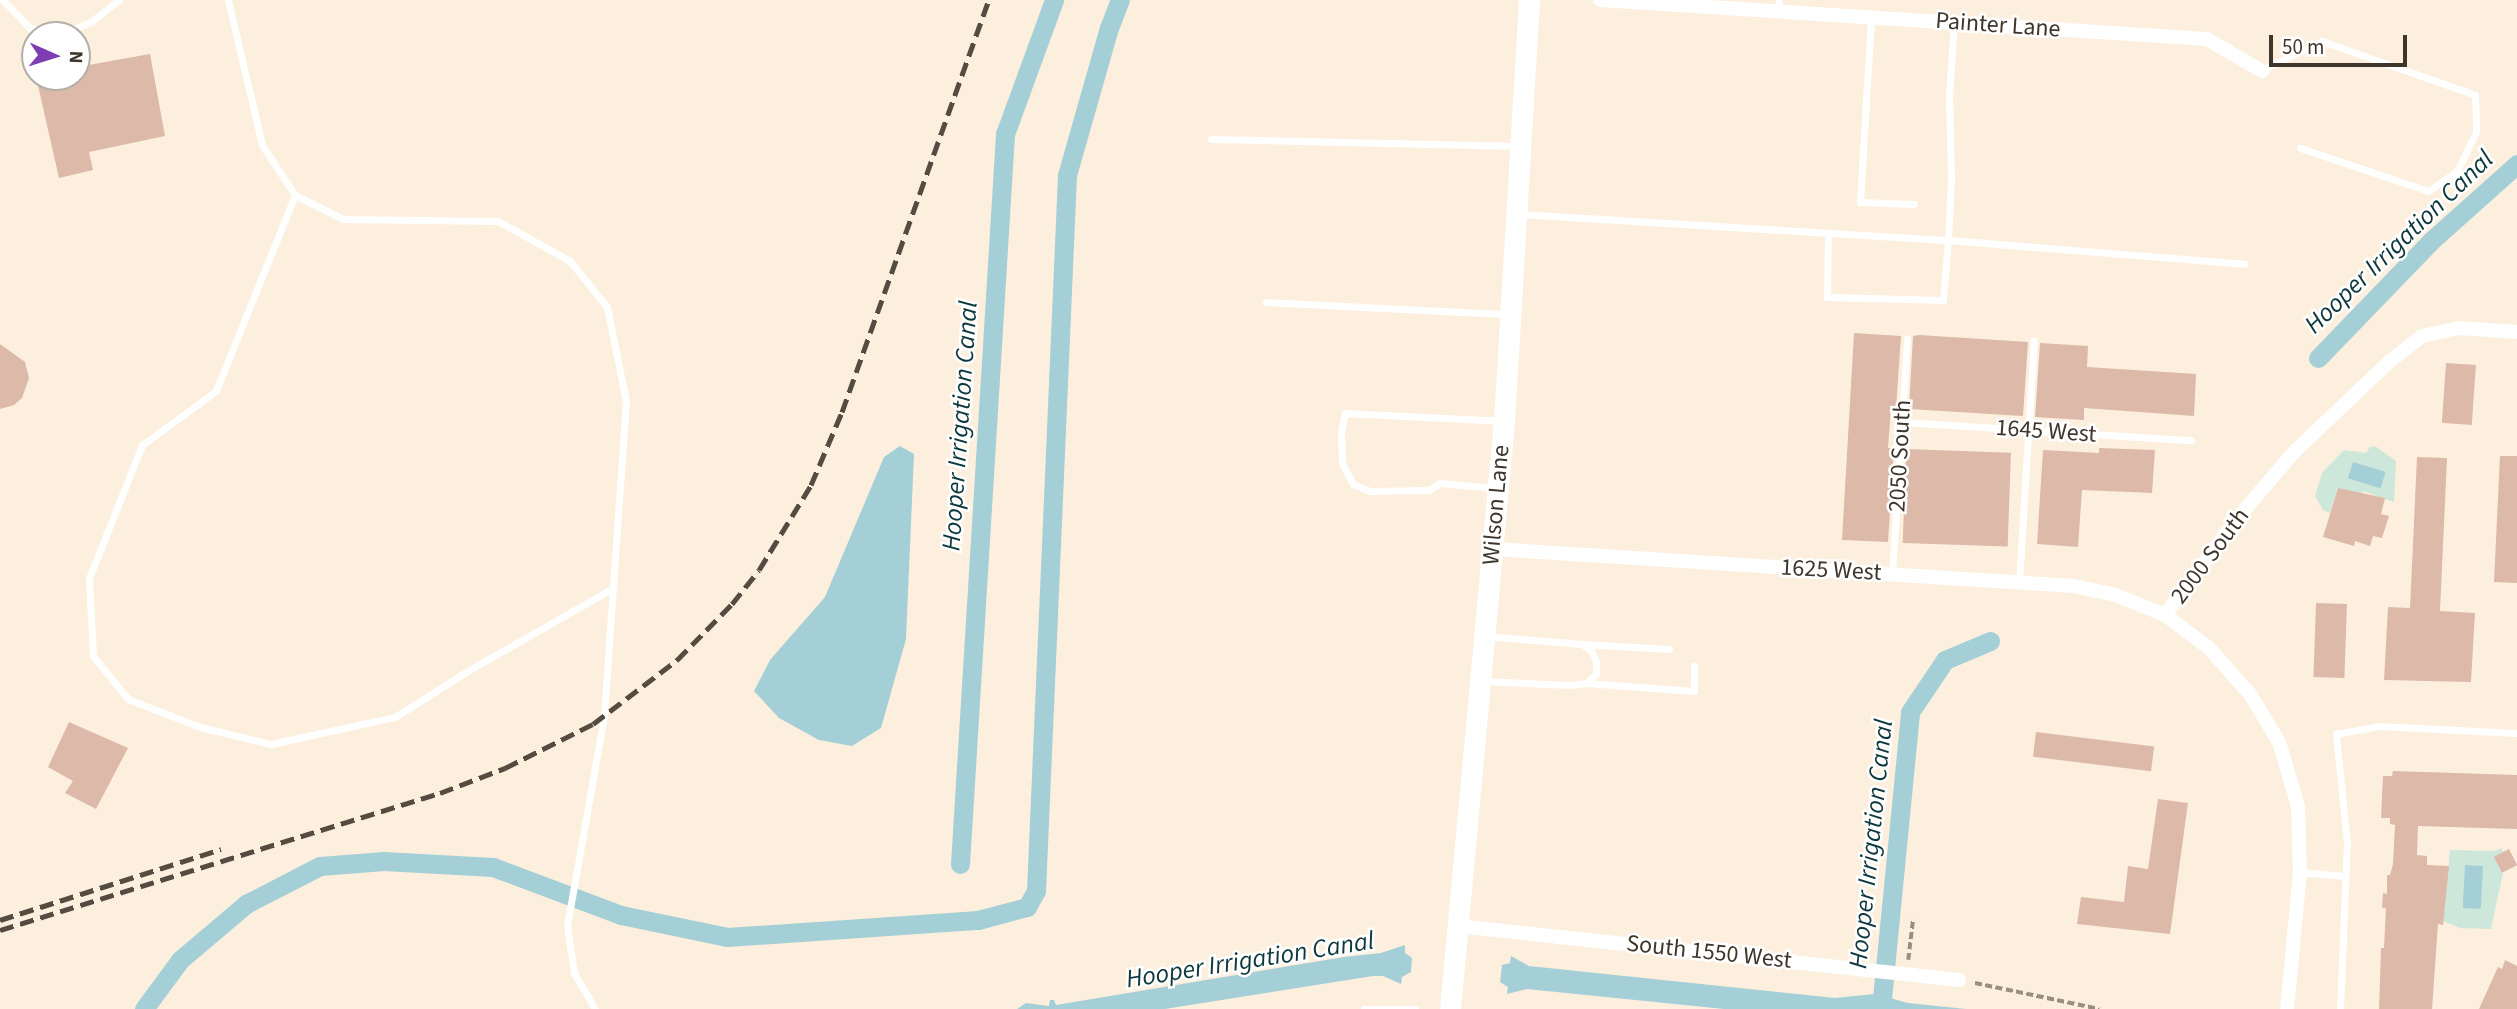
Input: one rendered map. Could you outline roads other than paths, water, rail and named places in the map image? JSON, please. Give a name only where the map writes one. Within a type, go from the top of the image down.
[{"type":"main road","name":"Wilson Lane","points":[[1450,1009],[1504,421],[1529,0]]},
{"type":"street","name":"Painter Lane","points":[[1600,0],[1779,5],[1871,17],[2207,39],[2262,71]]},
{"type":"street","name":"2000 South","points":[[2287,1009],[2300,872],[2298,806],[2279,742],[2250,694],[2208,647],[2165,615],[2235,521],[2293,453],[2390,361],[2422,336],[2459,328],[2517,332]]},
{"type":"street","name":"1625 West","points":[[1493,549],[2074,586],[2113,594],[2165,615]]},
{"type":"street","name":"South 1550 West","points":[[1458,926],[1870,968],[1959,980]]},
{"type":"lane","points":[[3,0],[30,28],[61,35],[92,21],[119,0]]},
{"type":"lane","points":[[228,0],[262,145],[295,195],[343,219],[498,221],[570,261],[607,307],[626,401],[604,716],[567,925],[574,973],[595,1009]]},
{"type":"lane","points":[[1871,17],[1860,202],[1914,204]]},
{"type":"lane","points":[[1828,233],[1828,297],[1943,300],[1951,179],[1949,95],[1954,22]]},
{"type":"lane","points":[[2262,71],[2322,41],[2475,95],[2476,132],[2472,142],[2457,171],[2428,191],[2300,148]]},
{"type":"lane","points":[[1211,139],[1522,146]]},
{"type":"lane","points":[[295,195],[216,391],[142,445],[89,578],[93,656],[128,699],[200,727],[271,744],[394,717],[464,673],[613,588]]},
{"type":"lane","points":[[1518,214],[1948,240],[2244,264]]},
{"type":"lane","points":[[1266,302],[1511,314]]},
{"type":"lane","name":"2050 South","points":[[1892,573],[1907,338]]},
{"type":"lane","points":[[2019,583],[2034,340]]},
{"type":"lane","points":[[1498,488],[1440,483],[1429,490],[1370,491],[1353,484],[1342,463],[1341,433],[1345,413],[1504,421]]},
{"type":"lane","name":"1645 West","points":[[1902,422],[2191,440]]},
{"type":"lane","points":[[1485,636],[1669,649]]},
{"type":"lane","points":[[1581,644],[1592,652],[1596,662],[1596,674],[1586,683]]},
{"type":"lane","points":[[1481,681],[1570,685],[1586,683],[1694,691],[1694,666]]},
{"type":"lane","points":[[2340,1009],[2347,843],[2336,734],[2379,726],[2517,733]]},
{"type":"lane","points":[[2300,872],[2345,876]]},
{"type":"lane","points":[[1364,1009],[1415,1009]]},
{"type":"water","points":[[900,446],[914,454],[906,639],[881,728],[852,746],[819,740],[779,718],[754,691],[770,660],[825,597],[884,457]]},
{"type":"water","points":[[2353,462],[2386,472],[2381,488],[2348,478]]},
{"type":"water","points":[[2465,865],[2483,866],[2481,909],[2463,908]]},
{"type":"water","points":[[1405,945],[1405,953],[1412,958],[1411,972],[1402,977],[1401,984],[1383,976],[1373,976],[1165,1009],[1017,1009],[1026,1003],[1049,1006],[1050,1000],[1054,1000],[1056,1005],[1381,953]]},
{"type":"water","points":[[1511,956],[1529,966],[1835,998],[1875,994],[1908,1003],[1966,1009],[1724,1009],[1527,989],[1507,994],[1508,987],[1500,982],[1502,965],[1510,963]]},
{"type":"waterway","name":"Hooper Irrigation Canal","points":[[960,864],[1005,134],[1054,0]]},
{"type":"waterway","points":[[144,1009],[180,960],[246,904],[320,866],[384,861],[493,867],[621,915],[727,937],[978,920],[1027,907],[1036,891],[1067,175],[1109,28],[1120,0]]},
{"type":"waterway","name":"Hooper Irrigation Canal","points":[[2318,358],[2432,240],[2517,164]]},
{"type":"waterway","name":"Hooper Irrigation Canal","points":[[1881,1009],[1910,712],[1945,660],[1990,641]]},
{"type":"railway","points":[[0,930],[440,793],[505,768],[593,724],[677,660],[732,604],[759,570],[811,485],[842,412],[989,0]]},
{"type":"railway","points":[[0,920],[221,849]]}]
